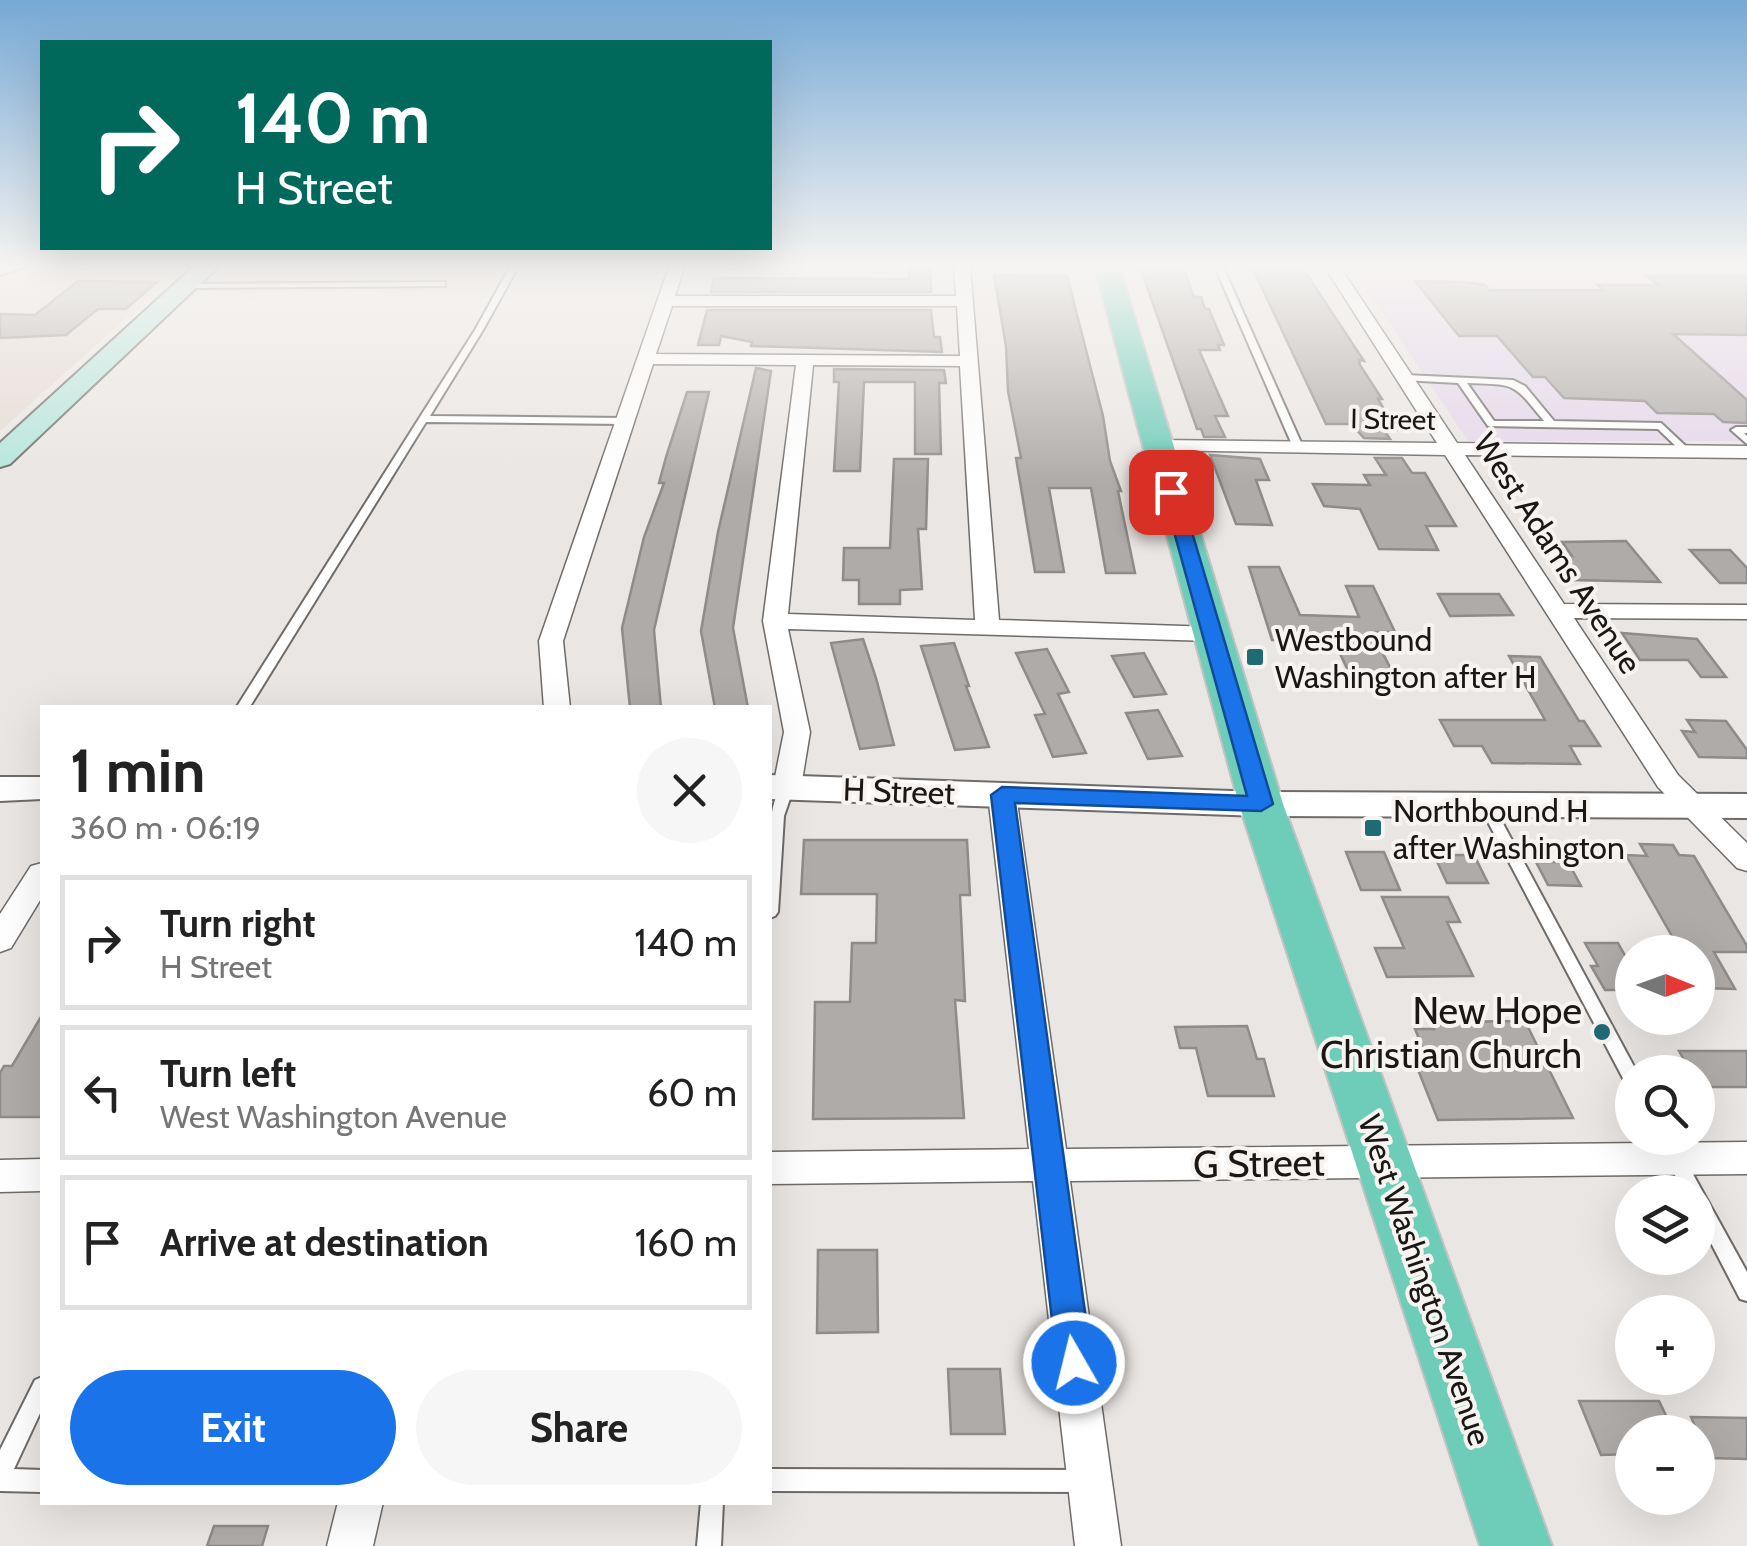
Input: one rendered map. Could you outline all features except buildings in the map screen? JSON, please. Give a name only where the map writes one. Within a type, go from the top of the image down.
[{"type":"main road","points":[[0,458],[129,339]]},
{"type":"main road","name":"West Washington Avenue","points":[[1127,339],[1261,804],[1516,1546]]},
{"type":"street","points":[[557,705],[551,641],[653,339]]},
{"type":"street","points":[[967,339],[988,629]]},
{"type":"street","name":"West Adams Avenue","points":[[1379,339],[1668,780],[1747,861]]},
{"type":"street","points":[[646,360],[968,361]]},
{"type":"street","points":[[779,787],[796,732],[774,620],[804,360]]},
{"type":"street","name":"I Street","points":[[1158,446],[1747,452]]},
{"type":"street","points":[[1558,611],[1747,612]]},
{"type":"street","points":[[774,620],[1213,634]]},
{"type":"street","name":"H Street","points":[[779,787],[1261,804],[1747,806]]},
{"type":"street","points":[[0,789],[40,788]]},
{"type":"street","points":[[1002,795],[1098,1546]]},
{"type":"street","points":[[0,940],[40,875]]},
{"type":"street","name":"G Street","points":[[772,1168],[1384,1162],[1615,1151]]},
{"type":"street","name":"G Street","points":[[1715,1154],[1747,1158]]},
{"type":"street","points":[[0,1176],[40,1175]]},
{"type":"street","points":[[350,1546],[360,1505]]},
{"type":"lane","points":[[244,705],[471,339]]},
{"type":"lane","points":[[1250,339],[1298,447]]},
{"type":"lane","points":[[1404,378],[1495,380],[1522,388],[1550,424]]},
{"type":"lane","points":[[1460,379],[1491,424],[1661,426],[1686,452]]},
{"type":"lane","points":[[423,419],[625,421]]},
{"type":"lane","points":[[1747,430],[1736,430],[1747,440]]},
{"type":"lane","points":[[772,880],[779,787]]},
{"type":"lane","points":[[1486,805],[1619,1055]]},
{"type":"lane","points":[[1715,1232],[1747,1292]]},
{"type":"lane","points":[[40,1391],[0,1477],[40,1481]]},
{"type":"lane","points":[[772,1480],[1090,1481]]},
{"type":"lane","points":[[709,1546],[712,1505]]},
{"type":"shaded area","points":[[0,339],[102,339],[0,431]]},
{"type":"shaded area","points":[[1400,339],[1747,339],[1747,441],[1468,441]]},
{"type":"place","name":"Westbound Washington after H","points":[[1255,657]]},
{"type":"place","name":"Northbound H after Washington","points":[[1373,828]]},
{"type":"place","name":"New Hope Christian Church","points":[[1602,1032]]},
{"type":"route","points":[[1074,1363],[1002,795],[1261,804],[1171,492]]}]
